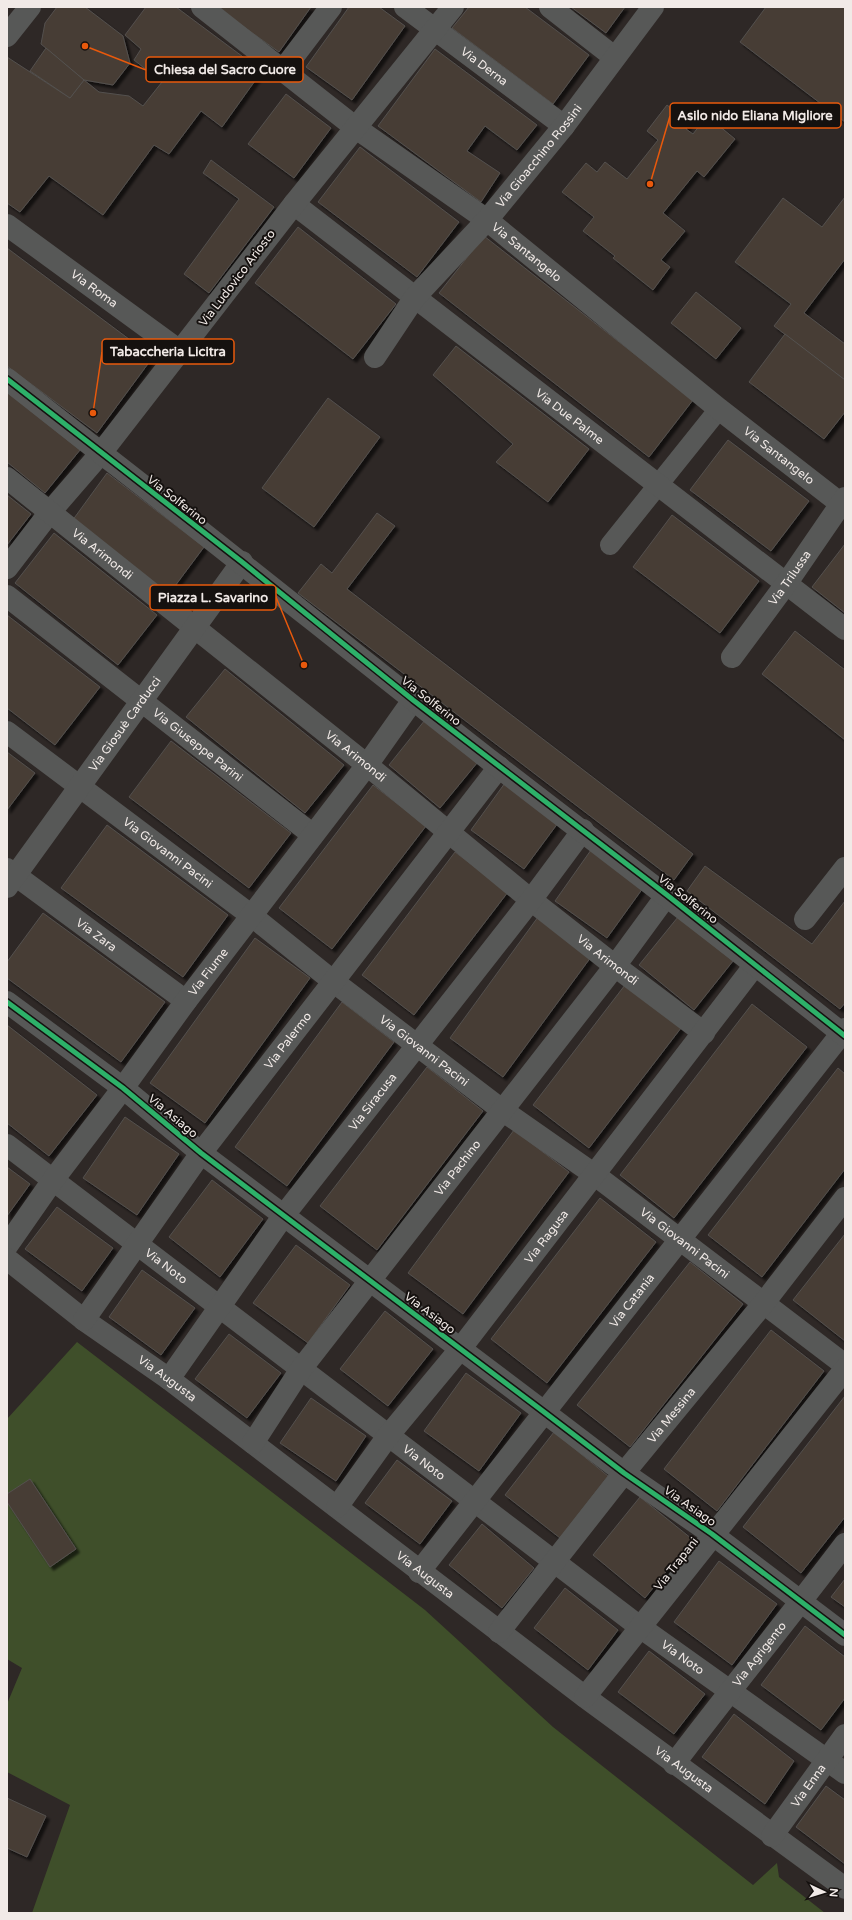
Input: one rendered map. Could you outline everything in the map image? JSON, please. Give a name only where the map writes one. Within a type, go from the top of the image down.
[{"type":"street","points":[[7,36],[30,7]]},
{"type":"street","name":"Via Santangelo","points":[[202,7],[356,128],[487,220],[719,409],[844,503]]},
{"type":"street","points":[[283,70],[331,7]]},
{"type":"street","name":"Via Derna","points":[[405,7],[564,126]]},
{"type":"street","name":"Via Ludovico Ariosto","points":[[7,568],[50,512],[101,453],[181,352],[294,204],[453,7]]},
{"type":"street","points":[[550,7],[614,57]]},
{"type":"street","name":"Via Gioacchino Rossini","points":[[376,357],[415,298],[487,220],[564,126],[614,57],[653,7]]},
{"type":"street","name":"Via Due Palme","points":[[294,204],[845,629]]},
{"type":"street","name":"Via Roma","points":[[7,225],[181,352]]},
{"type":"street","name":"Via Solferino","points":[[7,379],[242,562],[413,700],[844,1033]]},
{"type":"street","name":"Via Arimondi","points":[[7,478],[366,765],[531,900],[614,966],[704,1033]]},
{"type":"street","name":"Via Trilussa","points":[[732,657],[844,503]]},
{"type":"street","name":"Via Giosuè Carducci","points":[[10,877],[80,788],[242,562]]},
{"type":"street","name":"Via Giuseppe Parini","points":[[7,596],[312,835]]},
{"type":"street","name":"Via Fiume","points":[[7,1246],[53,1180],[123,1088],[186,1001],[366,765],[413,700]]},
{"type":"street","name":"Via Giovanni Pacini","points":[[7,732],[252,916],[334,982],[502,1110],[680,1238],[763,1304],[845,1365]]},
{"type":"street","name":"Via Palermo","points":[[84,1320],[201,1153],[499,767]]},
{"type":"street","name":"Via Siracusa","points":[[169,1379],[284,1215],[531,900],[583,830]]},
{"type":"street","points":[[805,919],[845,868]]},
{"type":"street","name":"Via Zara","points":[[10,877],[186,1001]]},
{"type":"street","name":"Via Pachino","points":[[253,1443],[301,1369],[614,966],[667,895]]},
{"type":"street","name":"Via Ragusa","points":[[336,1507],[388,1436],[461,1348],[755,965]]},
{"type":"street","name":"Via Asiago","points":[[7,1002],[123,1088],[201,1153],[624,1472],[712,1534],[845,1635]]},
{"type":"street","name":"Via Catania","points":[[419,1572],[680,1238],[844,1033]]},
{"type":"street","name":"Via Noto","points":[[7,1145],[640,1627],[845,1773]]},
{"type":"street","name":"Via Messina","points":[[499,1632],[624,1472],[763,1304],[845,1198]]},
{"type":"street","name":"Via Augusta","points":[[7,1259],[84,1320],[169,1379],[419,1572],[674,1764],[845,1888]]},
{"type":"street","name":"Via Trapani","points":[[585,1697],[712,1534],[845,1368]]},
{"type":"street","name":"Via Agrigento","points":[[674,1764],[845,1544]]},
{"type":"street","name":"Via Enna","points":[[772,1836],[845,1735]]},
{"type":"lane","points":[[610,545],[659,486],[719,409]]},
{"type":"green space","points":[[77,1342],[425,1610],[553,1727],[753,1885],[777,1863],[779,1877],[825,1913],[32,1913],[70,1805],[7,1772],[7,1704],[22,1668],[7,1659],[7,1419]]},
{"type":"building","points":[[57,7],[85,7],[123,36],[130,63],[113,85],[84,80],[41,44],[45,23]]},
{"type":"building","points":[[146,7],[176,7],[262,71],[222,127],[201,111],[169,154],[154,145],[103,215],[49,176],[20,212],[7,203],[7,57],[70,98],[84,80],[99,92],[129,96],[143,106],[162,82],[134,60],[141,49],[125,35]]},
{"type":"building","points":[[216,7],[311,7],[279,52]]},
{"type":"building","points":[[349,7],[379,7],[405,26],[352,100],[306,67]]},
{"type":"building","points":[[469,7],[525,7],[589,55],[553,104],[452,28]]},
{"type":"building","points":[[571,7],[625,7],[606,33]]},
{"type":"building","points":[[766,7],[845,7],[845,122],[740,42]]},
{"type":"building","points":[[46,48],[84,80],[70,98],[30,71]]},
{"type":"building","points":[[435,49],[537,125],[517,150],[485,126],[467,151],[500,173],[481,202],[378,126]]},
{"type":"building","points":[[286,94],[331,128],[294,178],[248,144]]},
{"type":"building","points":[[667,105],[690,123],[686,129],[693,134],[707,116],[735,139],[704,177],[697,171],[663,213],[685,231],[661,260],[670,267],[653,290],[613,258],[615,256],[583,231],[594,217],[562,192],[586,163],[597,172],[605,162],[627,179],[658,140],[647,131]]},
{"type":"building","points":[[360,147],[459,222],[417,277],[318,202]]},
{"type":"building","points":[[211,160],[274,207],[209,293],[184,274],[239,199],[203,173]]},
{"type":"building","points":[[845,197],[845,259],[804,313],[845,344],[845,380],[774,326],[791,304],[735,262],[783,198],[822,227]]},
{"type":"building","points":[[298,227],[396,304],[353,359],[255,283]]},
{"type":"building","points":[[484,236],[693,400],[649,457],[439,293]]},
{"type":"building","points":[[7,248],[153,357],[97,433],[7,366]]},
{"type":"building","points":[[696,292],[741,328],[716,359],[671,323]]},
{"type":"building","points":[[785,334],[845,380],[845,412],[824,439],[749,382]]},
{"type":"building","points":[[456,346],[589,449],[548,502],[496,462],[513,444],[433,375]]},
{"type":"building","points":[[7,392],[80,450],[45,493],[7,462]]},
{"type":"building","points":[[328,398],[380,437],[314,527],[262,488]]},
{"type":"building","points":[[728,440],[809,501],[771,551],[690,490]]},
{"type":"building","points":[[107,473],[204,547],[169,594],[72,521]]},
{"type":"building","points":[[7,495],[31,514],[7,545]]},
{"type":"building","points":[[377,513],[395,526],[347,589],[693,854],[674,880],[298,593],[321,564],[332,573]]},
{"type":"building","points":[[672,515],[759,581],[720,633],[633,567]]},
{"type":"building","points":[[54,533],[157,615],[118,665],[15,583]]},
{"type":"building","points":[[845,544],[845,613],[812,587]]},
{"type":"building","points":[[7,615],[100,687],[55,745],[7,708]]},
{"type":"building","points":[[795,631],[845,670],[845,740],[762,674]]},
{"type":"building","points":[[225,669],[344,765],[305,813],[186,717]]},
{"type":"building","points":[[425,720],[477,763],[440,808],[389,765]]},
{"type":"building","points":[[171,741],[291,833],[249,888],[129,797]]},
{"type":"building","points":[[7,752],[35,773],[7,810]]},
{"type":"building","points":[[505,783],[558,823],[524,869],[471,830]]},
{"type":"building","points":[[373,785],[426,826],[332,949],[279,908]]},
{"type":"building","points":[[107,825],[228,915],[183,977],[61,888]]},
{"type":"building","points":[[591,850],[643,888],[607,938],[555,901]]},
{"type":"building","points":[[455,852],[508,892],[414,1015],[362,975]]},
{"type":"building","points":[[705,866],[812,944],[845,901],[845,1003],[840,1009],[687,891]]},
{"type":"building","points":[[43,913],[165,1002],[121,1062],[7,978],[7,962]]},
{"type":"building","points":[[538,917],[591,957],[503,1077],[450,1038]]},
{"type":"building","points":[[678,917],[733,961],[694,1010],[639,965]]},
{"type":"building","points":[[255,938],[310,978],[205,1123],[150,1083]]},
{"type":"building","points":[[625,985],[681,1028],[589,1148],[533,1105]]},
{"type":"building","points":[[342,1002],[394,1042],[287,1186],[235,1147]]},
{"type":"building","points":[[752,1004],[807,1047],[674,1218],[620,1175]]},
{"type":"building","points":[[7,1025],[97,1095],[49,1156],[7,1123]]},
{"type":"building","points":[[427,1067],[483,1111],[377,1250],[320,1206]]},
{"type":"building","points":[[838,1068],[845,1074],[845,1169],[762,1277],[708,1235]]},
{"type":"building","points":[[125,1117],[179,1154],[137,1215],[83,1178]]},
{"type":"building","points":[[514,1130],[569,1172],[463,1314],[408,1273]]},
{"type":"building","points":[[7,1167],[30,1184],[7,1216]]},
{"type":"building","points":[[212,1180],[263,1219],[220,1277],[169,1237]]},
{"type":"building","points":[[600,1198],[656,1242],[547,1383],[491,1339]]},
{"type":"building","points":[[57,1207],[113,1248],[82,1291],[25,1249]]},
{"type":"building","points":[[845,1234],[845,1341],[793,1300]]},
{"type":"building","points":[[296,1245],[350,1285],[308,1343],[253,1303]]},
{"type":"building","points":[[690,1262],[743,1304],[630,1447],[577,1405]]},
{"type":"building","points":[[142,1270],[195,1308],[161,1355],[109,1317]]},
{"type":"building","points":[[385,1311],[433,1349],[388,1406],[340,1369]]},
{"type":"building","points":[[771,1330],[824,1371],[717,1511],[664,1469]]},
{"type":"building","points":[[229,1334],[281,1373],[247,1418],[195,1379]]},
{"type":"building","points":[[466,1373],[521,1413],[479,1471],[424,1431]]},
{"type":"building","points":[[845,1396],[845,1517],[801,1573],[743,1527]]},
{"type":"building","points":[[311,1398],[366,1436],[336,1481],[280,1443]]},
{"type":"building","points":[[554,1432],[608,1476],[560,1538],[505,1495]]},
{"type":"building","points":[[397,1460],[452,1501],[420,1544],[365,1503]]},
{"type":"building","points":[[30,1479],[76,1549],[50,1567],[7,1502],[7,1494]]},
{"type":"building","points":[[640,1497],[692,1539],[645,1598],[593,1555]]},
{"type":"building","points":[[482,1524],[534,1568],[502,1608],[449,1565]]},
{"type":"building","points":[[719,1561],[777,1604],[732,1665],[674,1622]]},
{"type":"building","points":[[845,1579],[845,1607],[831,1597]]},
{"type":"building","points":[[565,1588],[618,1630],[588,1670],[534,1628]]},
{"type":"building","points":[[805,1626],[845,1657],[845,1698],[821,1730],[761,1685]]},
{"type":"building","points":[[649,1651],[705,1694],[674,1734],[618,1692]]},
{"type":"building","points":[[734,1714],[794,1761],[765,1804],[702,1757]]},
{"type":"building","points":[[826,1786],[845,1800],[845,1864],[796,1827]]},
{"type":"building","points":[[7,1798],[46,1816],[27,1857],[7,1848]]},
{"type":"cycle path","points":[[7,379],[242,562],[413,700],[667,895],[845,1036]]},
{"type":"cycle path","points":[[7,1002],[123,1088],[201,1153],[624,1473],[712,1534],[845,1635]]},
{"type":"place","name":"Chiesa del Sacro Cuore","points":[[85,46]]},
{"type":"place","name":"Asilo nido Eliana Migliore","points":[[650,184]]},
{"type":"place","name":"Tabaccheria Licitra","points":[[93,413]]},
{"type":"place","name":"Piazza L. Savarino","points":[[304,665]]}]
